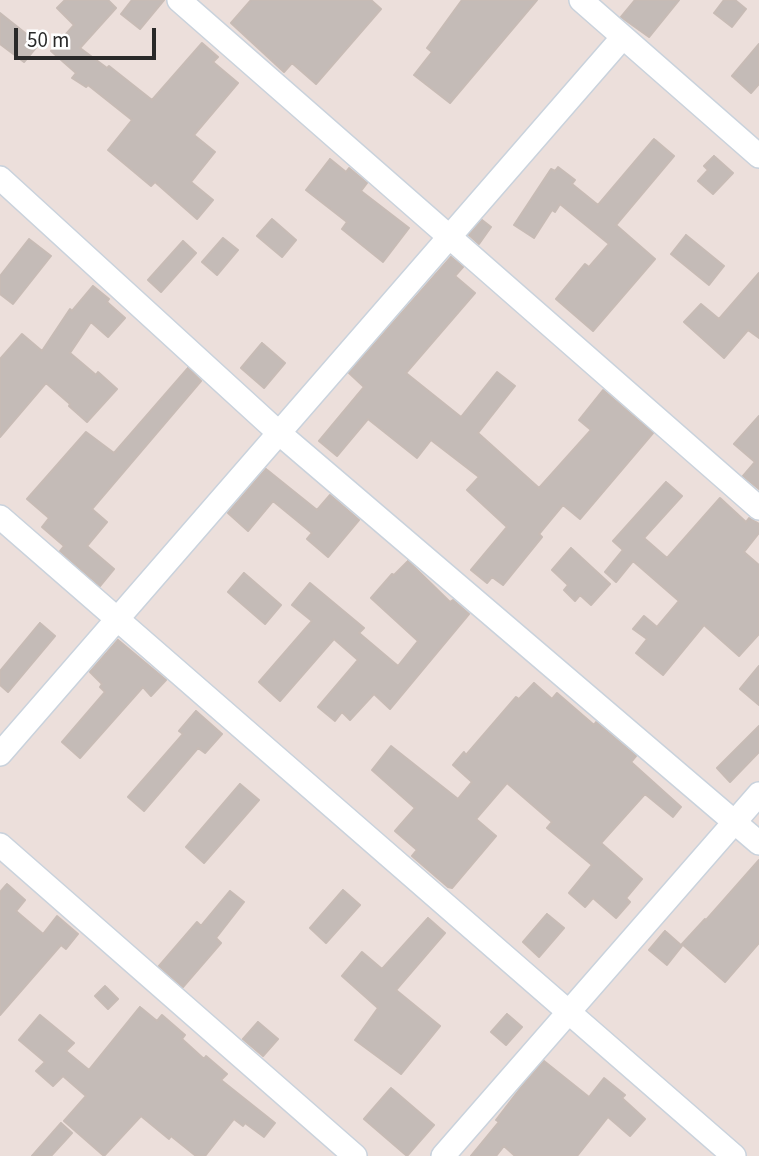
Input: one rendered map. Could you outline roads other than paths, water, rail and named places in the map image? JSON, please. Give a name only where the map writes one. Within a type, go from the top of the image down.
[{"type":"street","points":[[178,0],[759,508]]},
{"type":"street","points":[[581,0],[759,156]]},
{"type":"street","points":[[0,754],[623,37]]},
{"type":"street","points":[[0,178],[279,433],[759,843]]},
{"type":"street","points":[[0,517],[734,1156]]},
{"type":"street","points":[[443,1156],[759,794]]},
{"type":"street","points":[[0,845],[355,1156]]}]
